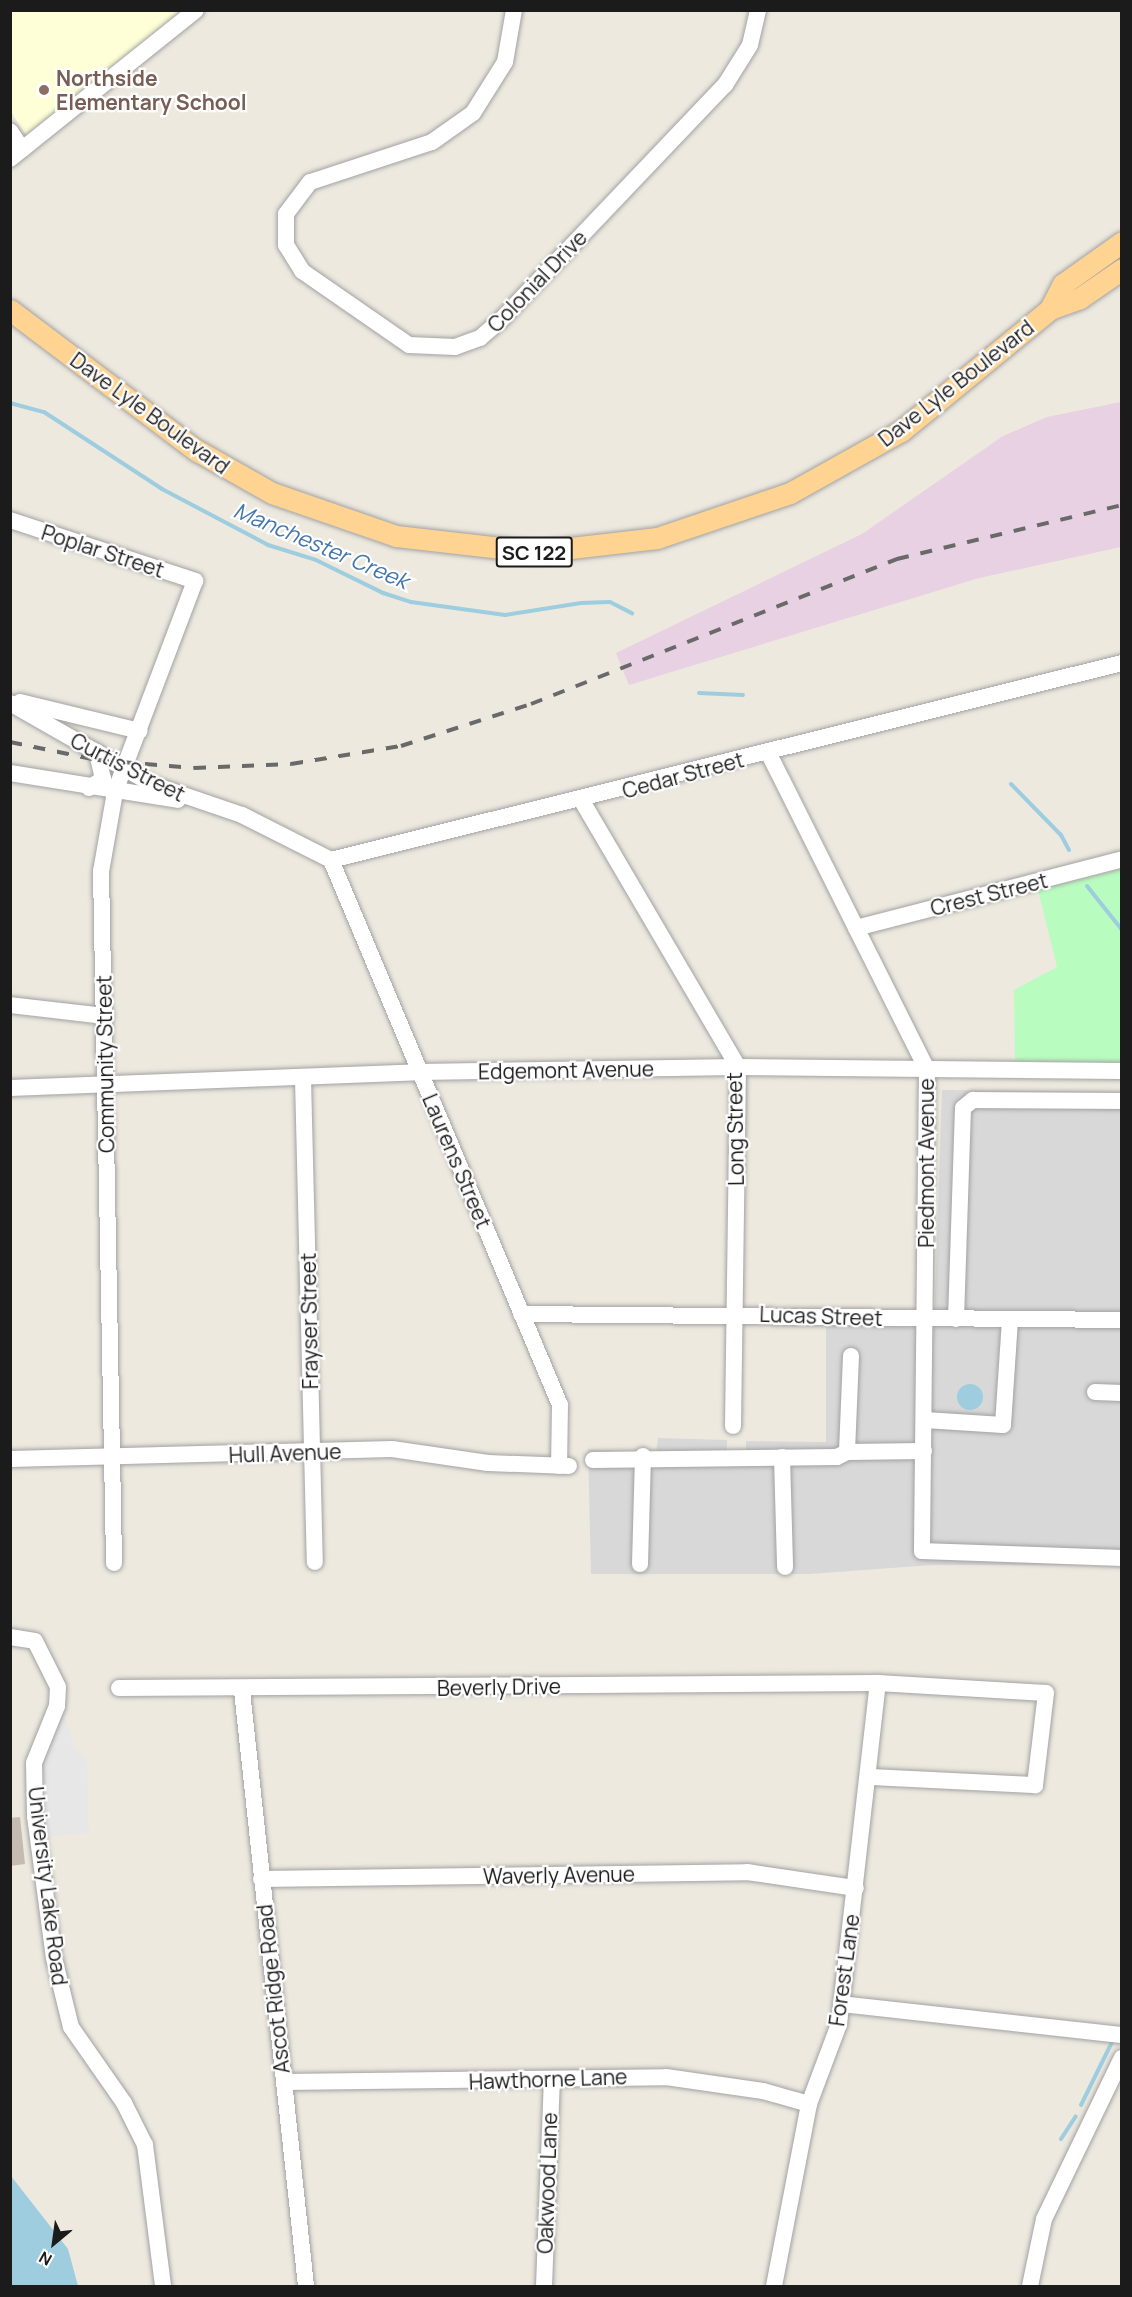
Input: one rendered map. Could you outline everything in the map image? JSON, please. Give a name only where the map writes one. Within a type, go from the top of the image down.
[{"type":"main road","name":"Dave Lyle Boulevard","points":[[1050,309],[1064,284],[1122,242]]},
{"type":"main road","name":"Dave Lyle Boulevard","points":[[10,310],[196,450],[272,493],[396,536],[455,547],[536,552],[657,538],[790,493],[901,431],[1050,309],[1080,297],[1122,269]]},
{"type":"street","points":[[10,131],[16,154],[196,10]]},
{"type":"street","name":"Colonial Drive","points":[[514,10],[505,62],[473,113],[432,142],[320,176],[295,196],[286,214],[286,245],[302,271],[409,345],[455,347],[480,338],[501,320],[725,85],[750,45],[758,10]]},
{"type":"street","name":"Poplar Street","points":[[10,520],[195,581]]},
{"type":"street","name":"Community Street","points":[[114,1563],[101,871],[116,792],[195,581]]},
{"type":"street","name":"Cedar Street","points":[[332,860],[582,801],[1122,663]]},
{"type":"street","name":"Curtis Street","points":[[10,702],[140,731]]},
{"type":"street","name":"Curtis Street","points":[[10,702],[154,785],[251,820],[332,860]]},
{"type":"street","name":"Piedmont Avenue","points":[[768,752],[927,1069],[922,1551],[1122,1558]]},
{"type":"street","points":[[88,788],[103,779],[97,753]]},
{"type":"street","points":[[97,753],[116,792]]},
{"type":"street","points":[[10,773],[88,788],[197,802]]},
{"type":"street","points":[[116,792],[129,782],[154,785]]},
{"type":"street","name":"Long Street","points":[[582,801],[738,1067],[733,1426]]},
{"type":"street","name":"Laurens Street","points":[[332,860],[560,1405],[564,1466]]},
{"type":"street","name":"Crest Street","points":[[856,928],[1122,860]]},
{"type":"street","points":[[10,1005],[105,1016]]},
{"type":"street","name":"Edgemont Avenue","points":[[10,1088],[303,1079],[419,1072],[738,1067],[1122,1071]]},
{"type":"street","name":"Frayser Street","points":[[303,1079],[315,1562]]},
{"type":"street","points":[[957,1319],[963,1108],[973,1100],[1122,1101]]},
{"type":"street","name":"Lucas Street","points":[[521,1314],[735,1314],[926,1319],[1122,1320]]},
{"type":"street","points":[[925,1426],[1003,1425],[1010,1320]]},
{"type":"street","points":[[847,1452],[850,1356]]},
{"type":"street","points":[[1095,1392],[1122,1393]]},
{"type":"street","name":"Hull Avenue","points":[[10,1459],[392,1449],[488,1463],[564,1466]]},
{"type":"street","points":[[593,1460],[643,1456],[782,1457],[847,1452],[924,1451]]},
{"type":"street","points":[[640,1564],[643,1456]]},
{"type":"street","points":[[782,1457],[785,1567]]},
{"type":"street","name":"University Lake Road","points":[[10,1637],[35,1641],[58,1687],[57,1706],[34,1763],[35,1816],[54,1958],[71,2027],[124,2103],[145,2145],[163,2286]]},
{"type":"street","name":"Beverly Drive","points":[[119,1688],[242,1691],[878,1683],[1046,1693],[1035,1785],[869,1777]]},
{"type":"street","name":"Forest Lane","points":[[774,2286],[809,2104],[841,2004],[869,1777],[878,1683]]},
{"type":"street","name":"Ascot Ridge Road","points":[[242,1691],[306,2286]]},
{"type":"street","name":"Waverly Avenue","points":[[261,1879],[747,1872],[856,1888]]},
{"type":"street","points":[[841,2004],[1122,2035]]},
{"type":"street","points":[[1030,2286],[1044,2219],[1122,2058]]},
{"type":"street","name":"Hawthorne Lane","points":[[284,2082],[666,2077],[763,2091],[809,2104]]},
{"type":"street","name":"Oakwood Lane","points":[[544,2286],[552,2079]]},
{"type":"shaded area","name":"Northside Elementary School","points":[[10,11],[182,11],[26,135],[11,112]]},
{"type":"shaded area","points":[[1121,402],[1121,547],[979,578],[629,685],[616,653],[862,534],[1003,436],[1047,417]]},
{"type":"shaded area","points":[[942,1090],[1121,1092],[1121,1565],[932,1565],[810,1574],[591,1574],[588,1449],[656,1453],[658,1438],[727,1440],[727,1453],[746,1453],[746,1441],[826,1442],[826,1324],[934,1328]]},
{"type":"shaded area","points":[[63,1712],[75,1749],[87,1758],[89,1833],[47,1836],[40,1763]]},
{"type":"green space","points":[[1121,869],[1121,1063],[1015,1061],[1014,990],[1057,967],[1038,890]]},
{"type":"water","points":[[970,1384],[979,1388],[983,1397],[979,1406],[970,1410],[961,1406],[957,1397],[961,1388]]},
{"type":"water","points":[[11,2176],[68,2249],[78,2286],[11,2286]]},
{"type":"building","points":[[20,1817],[25,1864],[10,1866],[10,1818]]},
{"type":"waterway","name":"Manchester Creek","points":[[10,403],[44,412],[162,489],[268,545],[316,560],[383,593],[411,602],[505,615],[581,603],[610,602],[632,613]]},
{"type":"waterway","points":[[699,693],[743,695]]},
{"type":"waterway","points":[[1011,784],[1061,835],[1069,850]]},
{"type":"waterway","points":[[1087,886],[1122,930]]},
{"type":"waterway","points":[[1081,2105],[1113,2040]]},
{"type":"waterway","points":[[1061,2139],[1076,2116]]},
{"type":"railway","points":[[10,742],[97,760],[194,768],[291,764],[401,746],[531,704],[897,559],[1122,505]]},
{"type":"place","name":"Northside Elementary School","points":[[44,90]]}]
